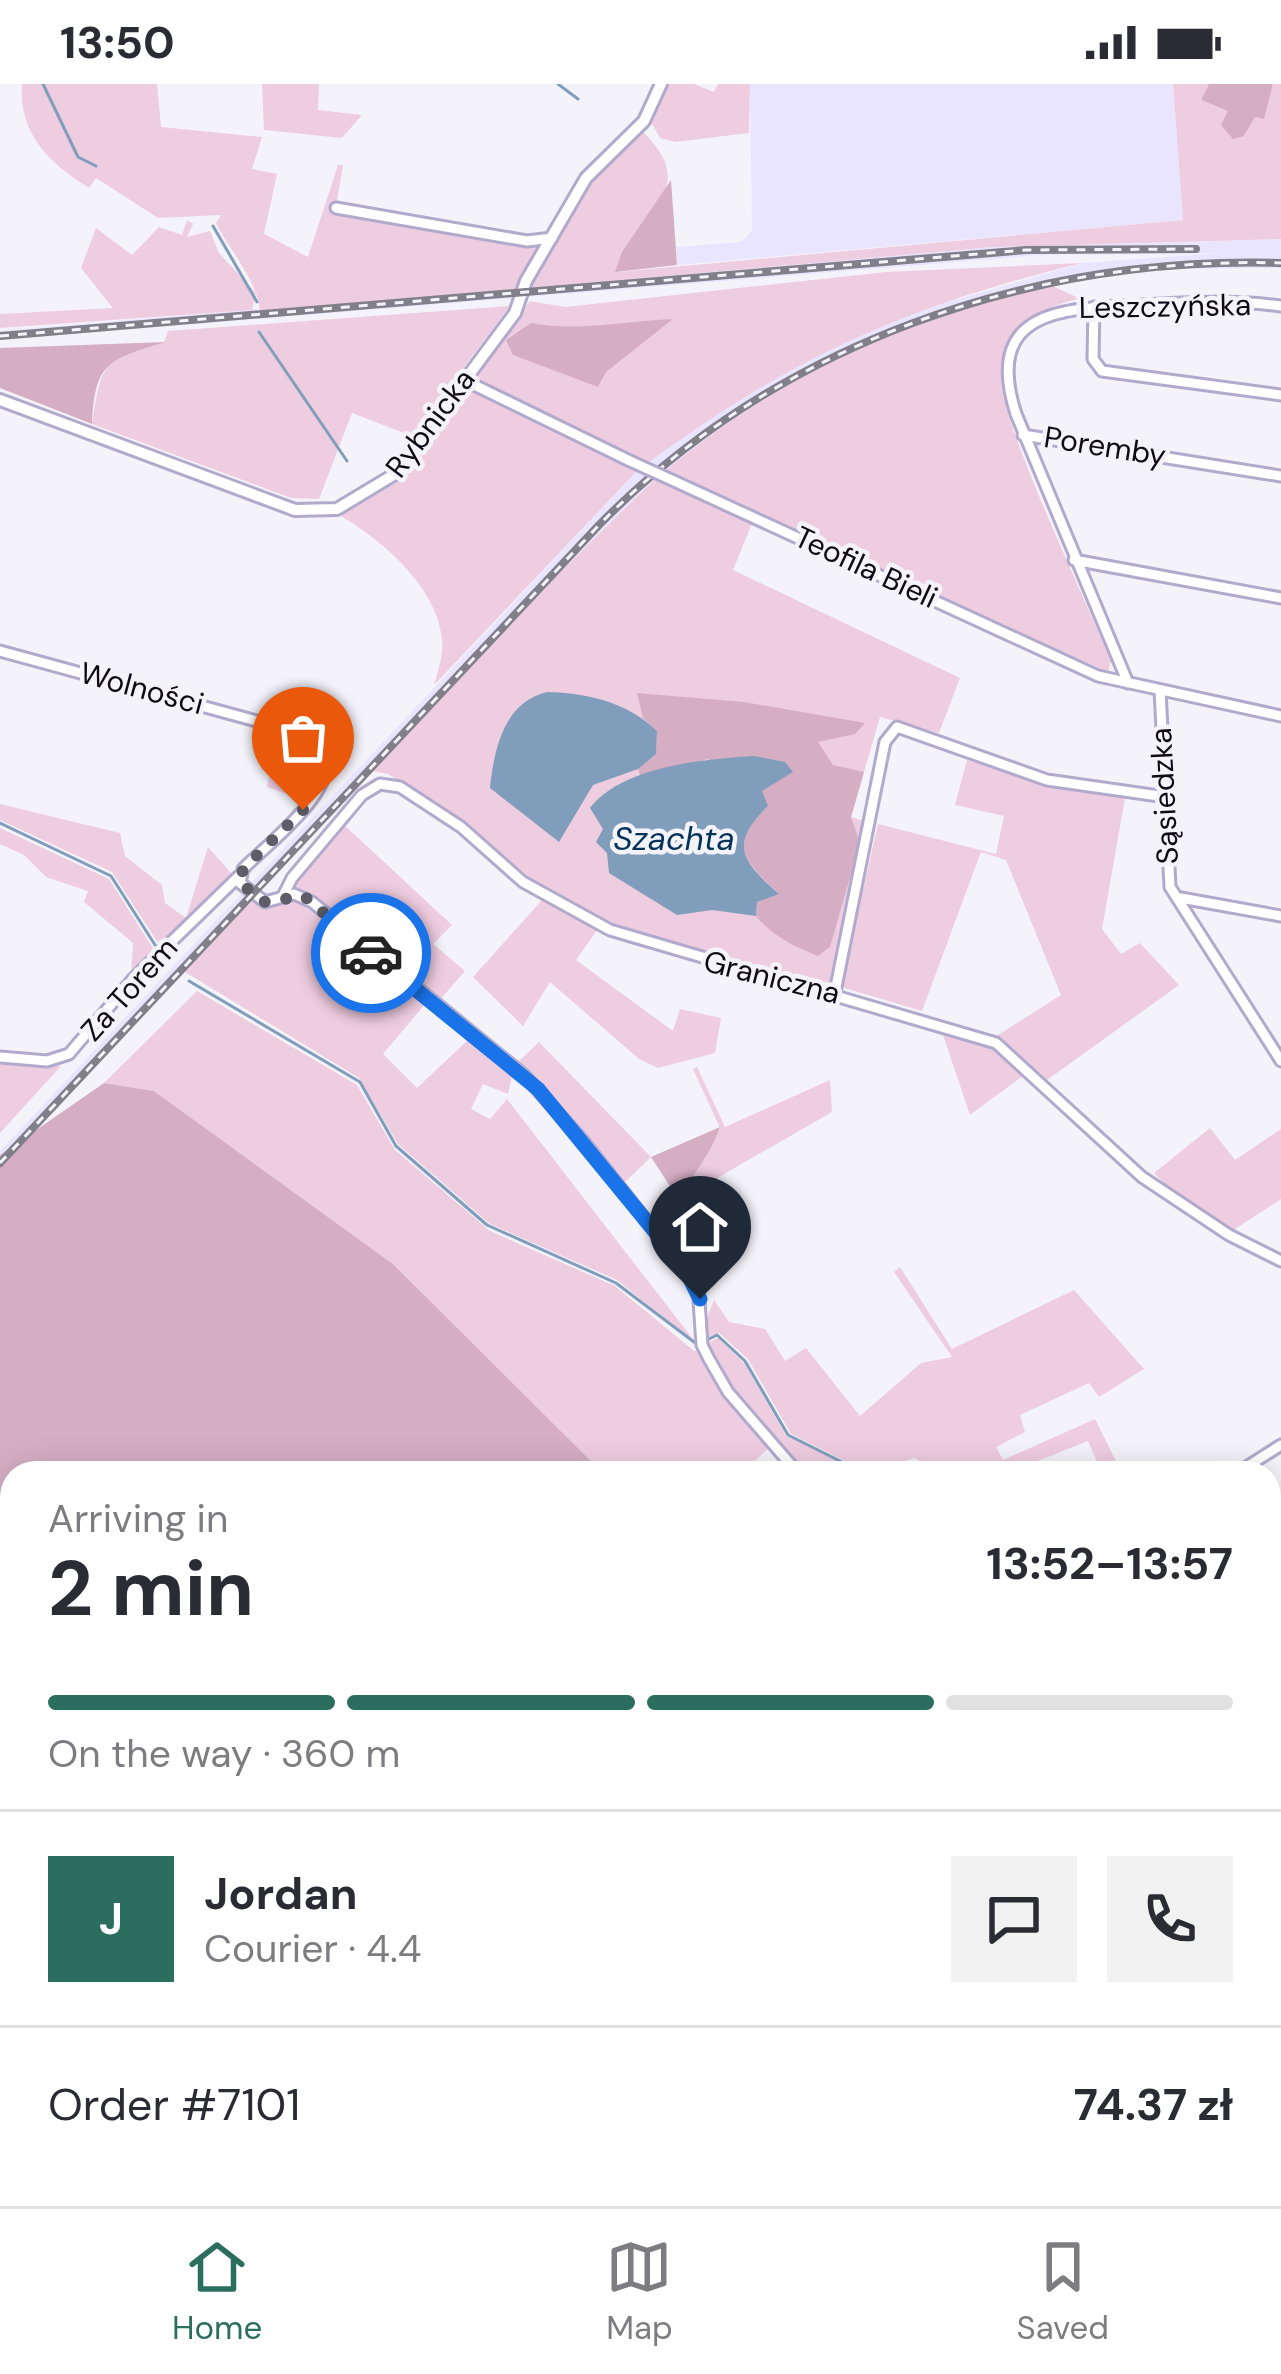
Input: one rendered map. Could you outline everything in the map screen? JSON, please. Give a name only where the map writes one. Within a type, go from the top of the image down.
[{"type":"street","name":"Rybnicka","points":[[0,400],[296,510],[337,509],[395,474],[519,308],[526,281],[589,174],[646,119],[661,84]]},
{"type":"street","points":[[336,208],[527,241],[552,238]]},
{"type":"street","name":"Leszczyńska","points":[[1023,435],[1006,377],[1017,340],[1047,314],[1205,302],[1281,306]]},
{"type":"street","points":[[1094,307],[1094,362],[1102,371],[1281,395]]},
{"type":"street","name":"Teofila Bieli","points":[[464,380],[1112,680],[1281,716]]},
{"type":"street","name":"Poremby","points":[[1023,435],[1281,476]]},
{"type":"street","name":"Poremby","points":[[1023,435],[1128,683]]},
{"type":"street","points":[[1074,560],[1281,598]]},
{"type":"street","points":[[1080,576],[1091,562]]},
{"type":"street","name":"Wolności","points":[[0,651],[258,721],[322,745],[328,762],[310,802],[240,879]]},
{"type":"street","points":[[1112,680],[1115,656]]},
{"type":"street","name":"Sąsiedzka","points":[[1160,690],[1167,874],[1281,1061]]},
{"type":"street","points":[[835,992],[886,742],[897,727],[1046,780],[1166,797]]},
{"type":"street","name":"Graniczna","points":[[283,896],[292,878],[362,795],[380,784],[392,785],[461,827],[523,882],[610,930],[661,948],[835,992],[996,1043],[1142,1177],[1229,1235],[1281,1261]]},
{"type":"street","points":[[240,879],[265,902],[294,894],[313,902],[538,1089],[698,1286],[699,1320],[709,1359],[728,1392],[788,1461]]},
{"type":"street","name":"Za Torem","points":[[0,1057],[47,1061],[69,1054],[132,980],[240,879]]},
{"type":"street","name":"Sąsiedzka","points":[[1181,898],[1281,916]]},
{"type":"shaded area","points":[[22,84],[157,84],[161,127],[262,137],[252,169],[277,174],[264,234],[308,257],[338,165],[343,165],[336,207],[545,241],[517,289],[260,311],[249,277],[216,223],[221,215],[158,218],[96,178],[89,188],[75,179],[31,133]]},
{"type":"shaded area","points":[[262,84],[319,84],[318,110],[362,115],[342,138],[264,130]]},
{"type":"shaded area","points":[[664,84],[694,84],[714,92],[718,84],[750,84],[749,133],[675,142],[660,138],[650,120]]},
{"type":"shaded area","points":[[750,84],[1173,84],[1183,220],[678,265],[676,247],[741,242],[752,230]]},
{"type":"shaded area","points":[[1173,84],[1209,84],[1201,100],[1229,111],[1244,136],[1273,84],[1281,84],[1281,239],[994,247],[528,288],[593,175],[642,131],[660,152],[667,186],[617,272],[1183,220]]},
{"type":"shaded area","points":[[1209,84],[1273,84],[1264,119],[1255,117],[1244,136],[1233,139],[1221,125],[1228,111],[1201,100]]},
{"type":"shaded area","points":[[671,180],[677,265],[615,272],[622,252]]},
{"type":"shaded area","points":[[187,220],[193,224],[187,237],[210,231],[219,253],[256,293],[252,310],[0,328],[0,314],[113,308],[81,268],[96,228],[132,255],[159,227],[182,235]]},
{"type":"shaded area","points":[[1281,239],[1281,268],[1153,269],[1068,281],[906,329],[783,388],[664,472],[647,464],[705,421],[775,375],[902,315],[1083,263],[1221,253],[1041,255],[0,340],[0,331],[994,247]]},
{"type":"shaded area","points":[[1082,263],[961,297],[853,340],[751,394],[647,464],[472,377],[530,301],[565,307],[886,272]]},
{"type":"shaded area","points":[[1052,286],[1081,299],[1038,314],[1017,334],[1004,360],[1004,398],[1029,471],[1111,661],[1108,672],[664,472],[751,408],[846,354],[947,313]]},
{"type":"shaded area","points":[[510,306],[412,436],[352,413],[319,499],[291,498],[92,424],[99,387],[109,366],[164,342],[168,331]]},
{"type":"shaded area","points":[[673,319],[606,372],[598,387],[513,355],[506,340],[531,323],[583,326]]},
{"type":"shaded area","points":[[165,342],[109,366],[97,387],[92,424],[0,388],[0,348]]},
{"type":"shaded area","points":[[467,389],[638,470],[434,685],[442,644],[430,600],[388,550],[337,514],[396,483]]},
{"type":"shaded area","points":[[638,470],[656,478],[551,581],[0,1169],[0,1151]]},
{"type":"shaded area","points":[[656,478],[753,521],[733,570],[960,678],[939,733],[880,717],[851,817],[864,821],[830,983],[638,938],[545,890],[443,808],[388,774],[373,771],[551,581]]},
{"type":"shaded area","points":[[637,693],[744,702],[865,723],[855,734],[818,742],[833,765],[864,772],[851,817],[860,843],[830,947],[818,956],[777,935],[756,916],[757,902],[778,893],[749,861],[744,842],[768,806],[708,759],[641,778],[638,769],[656,754],[657,731],[643,718]]},
{"type":"shaded area","points":[[279,729],[321,749],[323,763],[303,800],[267,787]]},
{"type":"shaded area","points":[[967,760],[1043,785],[1125,798],[1102,929],[1121,954],[1140,943],[1179,985],[1047,1080],[995,1037],[1061,995],[1006,860],[981,852],[922,1011],[841,987],[878,824],[996,854],[1004,816],[955,805]]},
{"type":"shaded area","points":[[0,804],[120,833],[125,856],[162,885],[165,903],[186,918],[208,847],[231,873],[160,946],[112,872],[0,820]]},
{"type":"shaded area","points":[[342,823],[452,925],[433,944],[465,971],[438,1002],[295,885]]},
{"type":"shaded area","points":[[0,828],[109,879],[154,950],[131,974],[133,943],[84,902],[88,891],[46,877],[24,855],[0,844]]},
{"type":"shaded area","points":[[296,899],[426,1003],[383,1054],[417,1088],[469,1039],[513,1072],[508,1094],[483,1084],[471,1109],[490,1119],[507,1099],[696,1343],[617,1280],[490,1224],[398,1144],[359,1078],[185,972],[251,900],[263,909]]},
{"type":"shaded area","points":[[542,900],[597,930],[576,960],[673,1031],[680,1009],[721,1018],[715,1053],[658,1068],[639,1059],[550,982],[523,1026],[473,977]]},
{"type":"shaded area","points":[[197,991],[357,1085],[395,1150],[490,1231],[615,1286],[694,1351],[699,1350],[719,1386],[770,1447],[754,1461],[591,1461],[393,1264],[154,1091],[104,1083]]},
{"type":"shaded area","points":[[941,1029],[987,1042],[1024,1075],[970,1115]]},
{"type":"shaded area","points":[[539,1042],[651,1157],[623,1184],[516,1064]]},
{"type":"shaded area","points":[[0,1059],[61,1066],[0,1133]]},
{"type":"shaded area","points":[[697,1067],[725,1127],[830,1080],[832,1112],[679,1200],[720,1128],[693,1069]]},
{"type":"shaded area","points":[[104,1083],[154,1091],[393,1264],[591,1461],[0,1461],[0,1155]]},
{"type":"shaded area","points":[[720,1127],[712,1146],[679,1200],[651,1157]]},
{"type":"shaded area","points":[[1210,1128],[1235,1160],[1281,1129],[1281,1199],[1232,1231],[1181,1201],[1154,1173]]},
{"type":"shaded area","points":[[900,1267],[952,1349],[1074,1290],[1144,1369],[1099,1397],[1089,1383],[1020,1415],[1025,1432],[996,1447],[1003,1460],[1095,1419],[1116,1461],[1097,1461],[1088,1441],[1036,1461],[845,1461],[791,1434],[748,1359],[719,1333],[706,1338],[703,1328],[714,1300],[729,1322],[765,1329],[785,1361],[806,1348],[860,1416],[921,1363],[952,1357],[894,1272]]},
{"type":"shaded area","points":[[718,1338],[745,1364],[786,1436],[842,1461],[794,1461],[732,1388],[707,1343]]},
{"type":"water","points":[[547,692],[606,701],[657,731],[656,754],[638,769],[593,785],[559,842],[490,788],[498,743],[511,716],[532,697]]},
{"type":"water","name":"Szachta","points":[[754,756],[785,762],[793,772],[762,791],[768,806],[744,842],[749,862],[779,894],[757,902],[756,916],[712,910],[677,915],[609,873],[607,853],[596,842],[603,829],[590,808],[604,794],[666,767]]},
{"type":"waterway","points":[[43,84],[78,157],[96,166]]},
{"type":"waterway","points":[[558,84],[578,99]]},
{"type":"waterway","points":[[213,226],[257,302]]},
{"type":"waterway","points":[[259,332],[347,461]]},
{"type":"waterway","points":[[0,823],[111,876],[157,948]]},
{"type":"waterway","points":[[189,981],[360,1082],[396,1146],[487,1225],[616,1283],[698,1345]]},
{"type":"waterway","points":[[707,1340],[717,1335],[745,1361],[788,1435],[840,1461]]},
{"type":"railway","points":[[0,336],[1026,250],[1196,249]]},
{"type":"railway","points":[[0,1163],[599,525],[669,461],[746,406],[827,360],[913,323],[1002,295],[1093,275],[1187,265],[1281,263]]},
{"type":"way so far","points":[[303,810],[243,869],[240,883],[265,902],[304,896],[371,953]]},
{"type":"route","points":[[371,953],[538,1089],[684,1267],[698,1286],[700,1299]]}]
